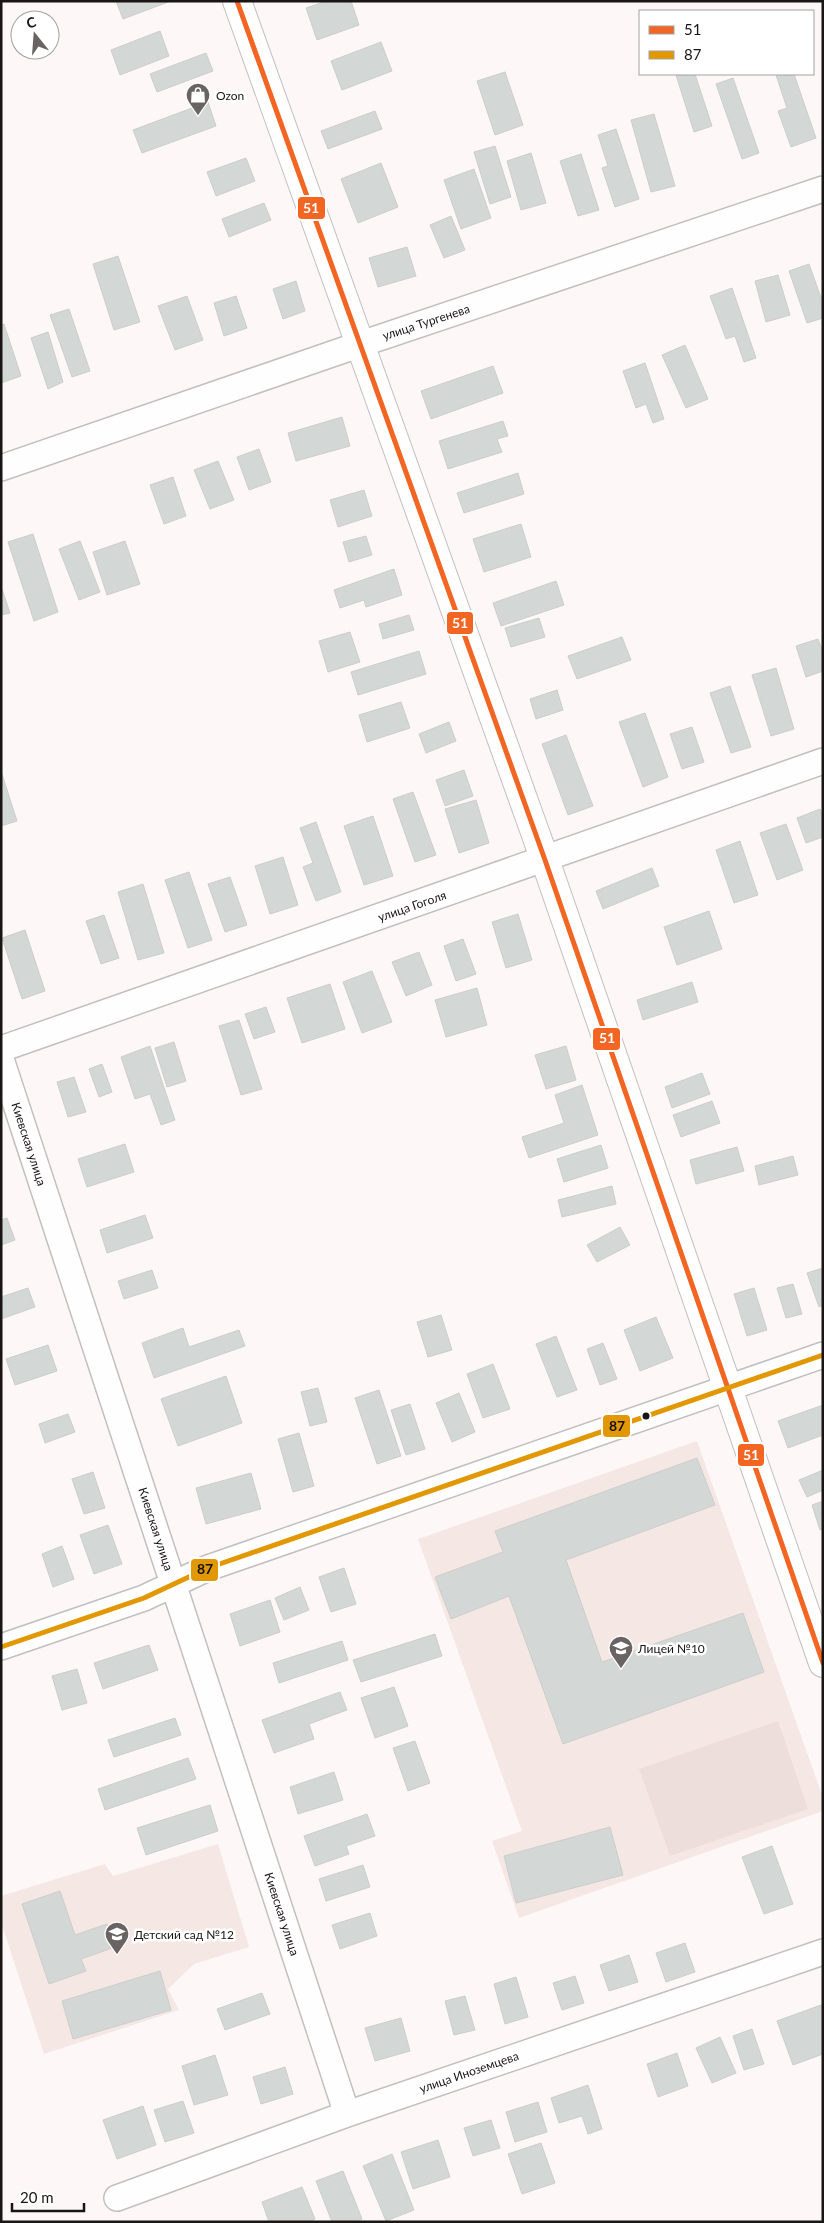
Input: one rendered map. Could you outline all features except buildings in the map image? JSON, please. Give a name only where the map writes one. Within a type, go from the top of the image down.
[{"type":"street","points":[[237,1],[545,860],[823,1663]]},
{"type":"street","name":"улица Тургенева","points":[[1,468],[361,344],[823,189]]},
{"type":"street","name":"улица Гоголя","points":[[1,1048],[545,860],[823,761]]},
{"type":"street","name":"Киевская улица","points":[[1,1059],[347,2114]]},
{"type":"street","points":[[1,1647],[144,1598],[174,1582],[208,1568],[823,1355]]},
{"type":"street","name":"улица Иноземцева","points":[[117,2198],[347,2114],[823,1952]]},
{"type":"shaded area","name":"Лицей №10","points":[[697,1441],[823,1798],[823,1811],[519,1918],[492,1841],[522,1831],[418,1539]]},
{"type":"shaded area","points":[[778,1721],[808,1809],[670,1856],[639,1769]]},
{"type":"shaded area","name":"Детский сад №12","points":[[218,1844],[249,1947],[194,1964],[168,1989],[179,2010],[44,2054],[1,1922],[1,1896],[105,1864],[113,1876]]},
{"type":"transit line","name":"51","points":[[237,1],[545,860],[823,1663]]},
{"type":"transit line","name":"87","points":[[1,1647],[144,1598],[208,1568],[823,1355]]},
{"type":"place","name":"Ozon","points":[[198,116]]},
{"type":"place","name":"Лицей №10","points":[[621,1669]]},
{"type":"place","name":"Детский сад №12","points":[[117,1955]]}]
